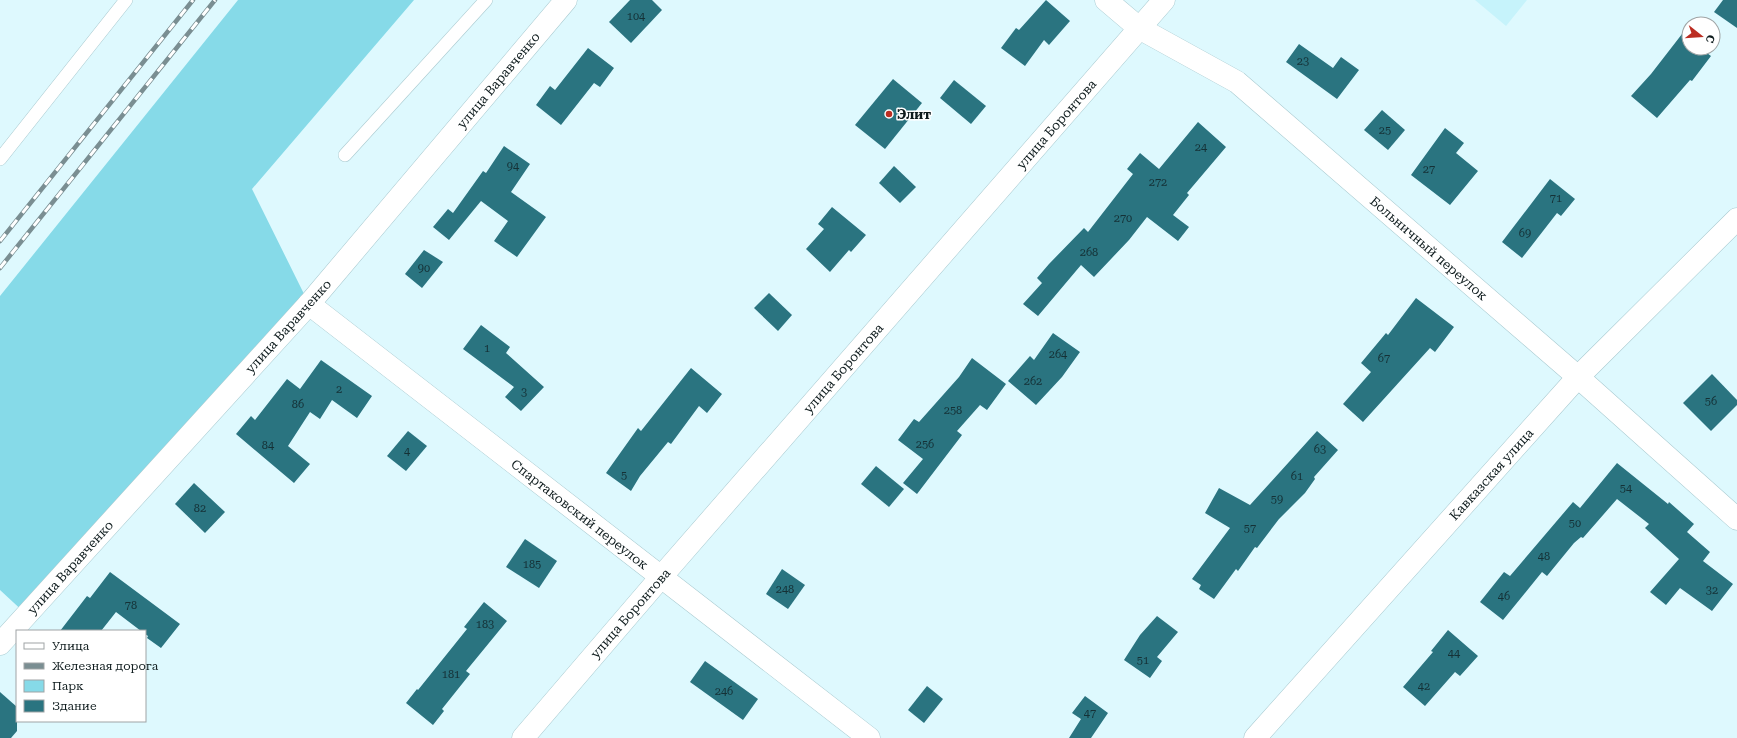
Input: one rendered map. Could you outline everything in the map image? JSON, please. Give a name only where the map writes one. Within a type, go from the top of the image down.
[{"type":"street","name":"улица Варавченко","points":[[0,644],[308,304],[566,0]]},
{"type":"street","name":"Больничный переулок","points":[[1106,0],[1139,28],[1237,82],[1578,377],[1737,519]]},
{"type":"street","name":"улица Боронтова","points":[[523,738],[661,577],[1164,0]]},
{"type":"street","name":"Кавказская улица","points":[[1254,738],[1578,377],[1737,219]]},
{"type":"street","name":"Спартаковский переулок","points":[[308,304],[869,738]]},
{"type":"lane","points":[[0,159],[126,0]]},
{"type":"lane","points":[[345,155],[486,0]]},
{"type":"shaded area","points":[[1475,0],[1527,0],[1506,26]]},
{"type":"green space","points":[[238,0],[414,0],[252,189],[309,304],[27,615],[0,590],[0,296]]},
{"type":"building","points":[[630,0],[652,0],[662,10],[631,43],[609,22]]},
{"type":"building","points":[[1046,0],[1070,21],[1049,45],[1044,40],[1025,66],[1001,48],[1016,28],[1019,30]]},
{"type":"building","points":[[1723,0],[1737,0],[1737,28],[1721,16],[1714,12]]},
{"type":"building","points":[[1681,35],[1681,56],[1711,56],[1692,81],[1690,80],[1657,118],[1631,96],[1651,74]]},
{"type":"building","points":[[1299,44],[1333,68],[1341,57],[1359,70],[1337,99],[1286,62]]},
{"type":"building","points":[[588,48],[614,68],[600,87],[594,83],[561,125],[536,105],[550,86],[555,90]]},
{"type":"building","name":"Элит","points":[[893,79],[922,103],[885,149],[855,125]]},
{"type":"building","points":[[954,80],[986,106],[971,124],[940,98]]},
{"type":"building","points":[[1382,110],[1405,130],[1388,150],[1364,130]]},
{"type":"building","points":[[1198,122],[1226,147],[1187,193],[1189,195],[1173,215],[1189,227],[1178,241],[1147,217],[1129,240],[1094,277],[1081,265],[1038,316],[1023,304],[1042,283],[1037,278],[1084,228],[1088,232],[1133,174],[1127,169],[1140,153],[1159,169]]},
{"type":"building","points":[[1445,128],[1464,143],[1456,153],[1478,171],[1450,205],[1411,175]]},
{"type":"building","points":[[504,146],[530,164],[511,192],[546,217],[517,257],[494,241],[508,221],[481,201],[449,240],[433,227],[448,209],[453,213],[483,171],[486,173]]},
{"type":"building","points":[[894,166],[916,187],[900,203],[879,183]]},
{"type":"building","points":[[1550,179],[1575,199],[1561,216],[1557,213],[1522,258],[1502,242]]},
{"type":"building","points":[[832,207],[866,235],[851,252],[849,250],[830,272],[806,249],[824,229],[818,224]]},
{"type":"building","points":[[424,250],[443,262],[422,288],[405,274]]},
{"type":"building","points":[[769,293],[792,315],[778,331],[754,308]]},
{"type":"building","points":[[1416,298],[1454,327],[1435,352],[1430,348],[1363,422],[1343,404],[1371,372],[1361,363],[1386,333],[1388,335]]},
{"type":"building","points":[[481,325],[510,347],[506,353],[544,387],[521,411],[505,397],[514,387],[463,349]]},
{"type":"building","points":[[1053,333],[1080,352],[1062,377],[1036,405],[1008,381],[1030,356],[1034,360]]},
{"type":"building","points":[[972,358],[1006,384],[987,410],[980,405],[957,431],[962,435],[917,494],[903,483],[923,459],[898,440],[914,419],[919,422],[959,377]]},
{"type":"building","points":[[321,360],[372,396],[357,418],[332,400],[320,419],[310,412],[288,446],[310,464],[294,483],[236,434],[251,416],[255,420],[287,379],[300,389]]},
{"type":"building","points":[[691,368],[722,394],[707,413],[699,406],[671,444],[668,442],[640,476],[631,491],[606,473],[638,428],[641,431]]},
{"type":"building","points":[[1712,374],[1737,400],[1737,405],[1711,431],[1683,403]]},
{"type":"building","points":[[408,431],[427,446],[406,471],[387,456]]},
{"type":"building","points":[[1317,431],[1338,450],[1314,477],[1315,479],[1305,493],[1279,519],[1257,548],[1255,547],[1238,571],[1236,569],[1214,599],[1199,589],[1201,585],[1192,579],[1230,528],[1205,513],[1219,488],[1250,505]]},
{"type":"building","points":[[1617,463],[1668,504],[1669,502],[1694,524],[1687,532],[1710,552],[1703,561],[1733,584],[1712,611],[1680,588],[1666,605],[1650,592],[1679,559],[1645,528],[1649,524],[1617,499],[1583,538],[1581,537],[1574,543],[1547,576],[1542,572],[1503,620],[1480,602],[1504,572],[1510,576],[1573,502],[1580,508]]},
{"type":"building","points":[[876,466],[904,489],[889,507],[861,484]]},
{"type":"building","points":[[194,483],[225,512],[205,533],[175,504]]},
{"type":"building","points":[[525,539],[557,561],[539,588],[506,567]]},
{"type":"building","points":[[782,569],[805,585],[788,609],[766,594]]},
{"type":"building","points":[[110,572],[180,624],[161,648],[147,638],[148,636],[146,635],[146,630],[140,630],[116,612],[102,630],[61,630],[87,596],[90,598]]},
{"type":"building","points":[[484,602],[507,621],[466,671],[470,674],[442,709],[444,711],[433,725],[406,703],[467,629],[464,627]]},
{"type":"building","points":[[1157,616],[1178,632],[1157,657],[1162,661],[1150,678],[1124,660],[1140,635]]},
{"type":"building","points":[[1448,630],[1478,656],[1460,676],[1455,672],[1425,706],[1403,687],[1433,652],[1431,651]]},
{"type":"building","points":[[705,661],[758,699],[743,720],[690,682]]},
{"type":"building","points":[[927,686],[943,699],[924,723],[908,710]]},
{"type":"building","points":[[0,692],[16,706],[17,731],[11,738],[0,738]]},
{"type":"building","points":[[1085,696],[1108,713],[1091,738],[1069,738],[1081,719],[1072,713]]},
{"type":"railway","points":[[0,241],[193,0]]},
{"type":"railway","points":[[0,268],[215,0]]},
{"type":"place","name":"Элит","points":[[889,114]]}]
